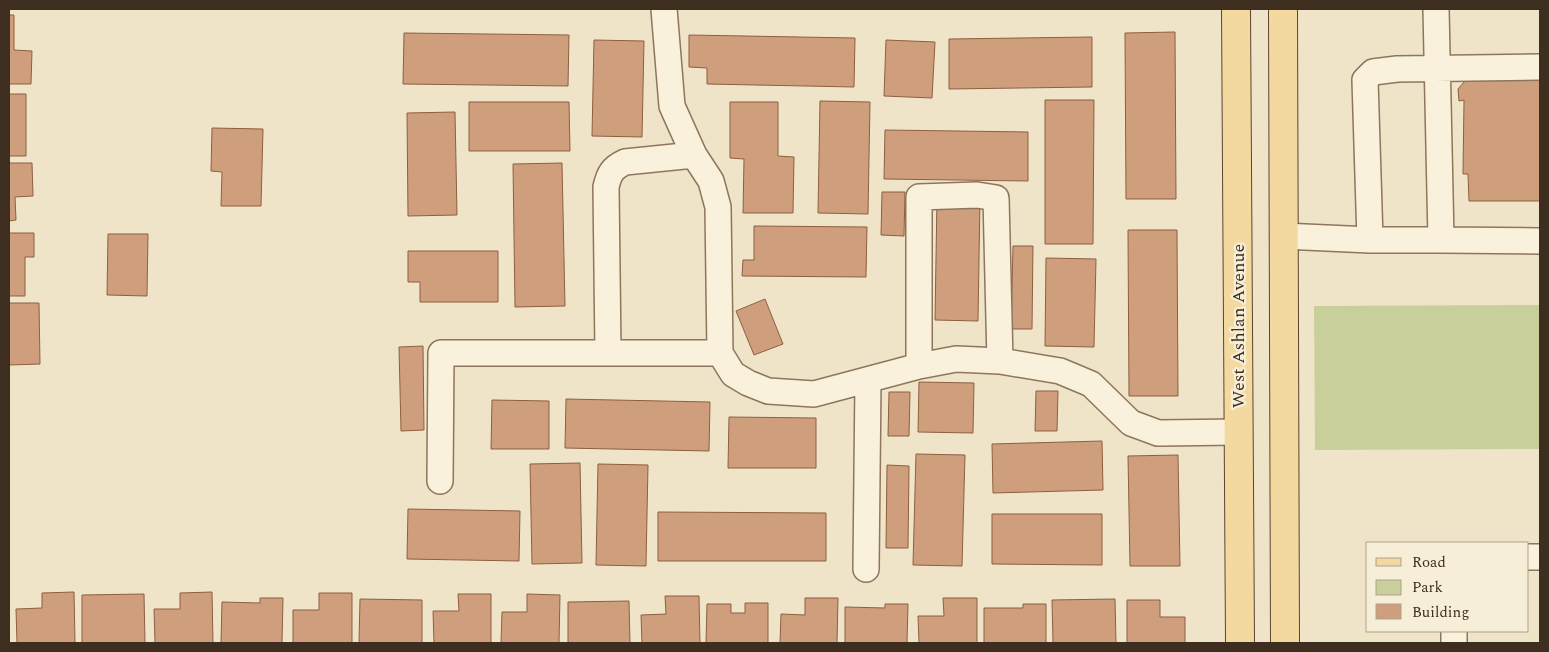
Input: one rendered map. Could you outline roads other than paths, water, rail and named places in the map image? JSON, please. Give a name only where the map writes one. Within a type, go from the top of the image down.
[{"type":"main road","name":"West Ashlan Avenue","points":[[1236,9],[1240,643]]},
{"type":"main road","points":[[1283,9],[1284,643]]},
{"type":"street","points":[[664,9],[672,106],[694,155],[710,181],[718,207],[720,353],[733,374],[748,383],[768,391],[814,394],[919,366],[956,359],[1000,361],[1060,371],[1091,384],[1131,423],[1158,433],[1239,432]]},
{"type":"street","points":[[1436,9],[1440,240]]},
{"type":"street","points":[[1370,240],[1365,80],[1373,72],[1397,69],[1540,67]]},
{"type":"street","points":[[608,353],[606,187],[609,174],[616,166],[625,162],[694,155]]},
{"type":"street","points":[[919,366],[919,197],[977,195],[996,198],[1000,361]]},
{"type":"street","points":[[1284,236],[1370,240],[1540,241]]},
{"type":"street","points":[[440,481],[441,353],[720,353]]},
{"type":"street","points":[[866,569],[868,380]]}]
